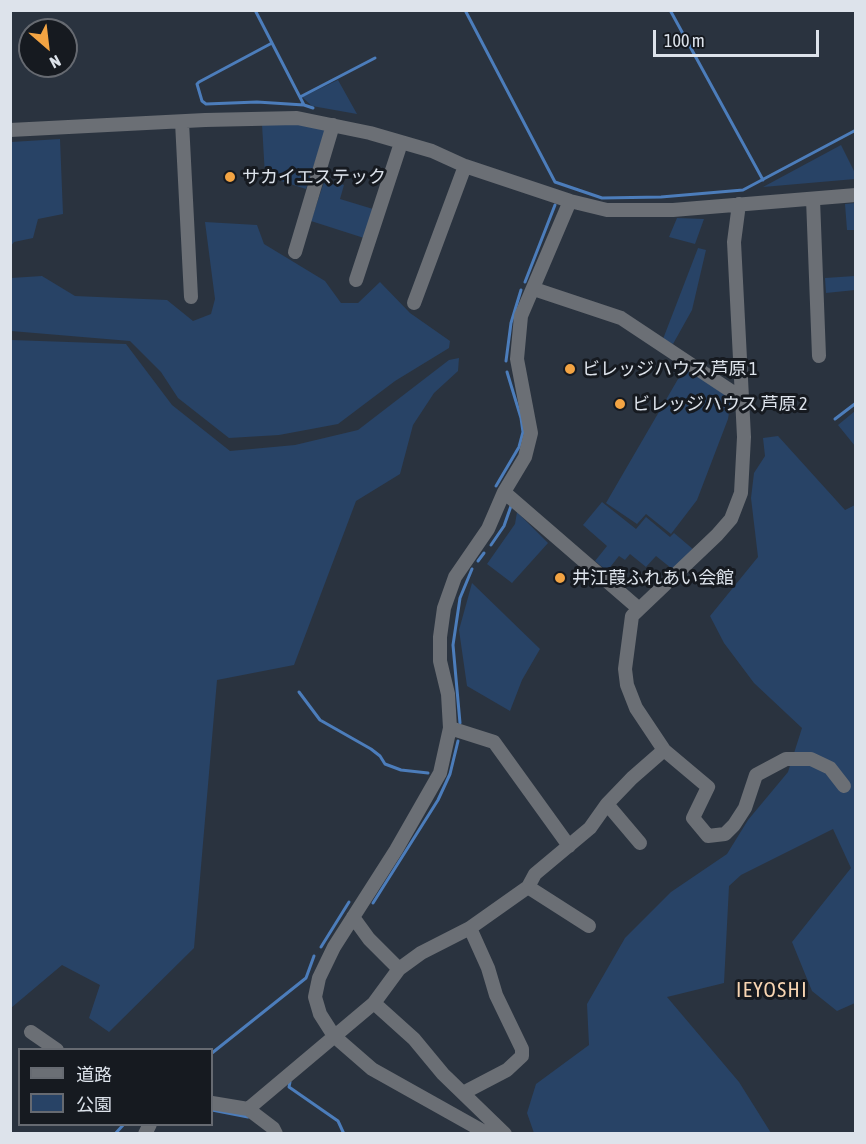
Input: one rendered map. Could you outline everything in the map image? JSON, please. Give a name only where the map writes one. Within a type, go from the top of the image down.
[{"type":"street","points":[[10,130],[285,118],[333,124],[432,151],[465,166],[570,201],[607,210],[640,211],[855,195]]},
{"type":"street","points":[[182,122],[191,297]]},
{"type":"street","points":[[295,252],[333,124]]},
{"type":"street","points":[[356,280],[401,142]]},
{"type":"street","points":[[414,303],[465,166]]},
{"type":"street","points":[[813,199],[819,356]]},
{"type":"street","points":[[488,1134],[372,1069],[334,1036],[320,1014],[315,997],[319,978],[353,917],[396,850],[440,773],[450,728],[448,694],[440,661],[440,637],[444,608],[455,577],[488,530],[504,492],[525,457],[531,433],[517,359],[521,316],[570,201]]},
{"type":"street","points":[[738,204],[734,242],[740,397],[744,437],[741,493],[731,519],[632,616],[628,639],[627,686],[636,708],[664,750],[708,787],[693,818],[708,836],[725,834],[745,808],[756,775],[786,759],[811,759],[830,768],[844,786]]},
{"type":"street","points":[[534,289],[621,318],[740,397]]},
{"type":"street","points":[[504,492],[638,608]]},
{"type":"street","points":[[450,728],[494,742],[569,846]]},
{"type":"street","points":[[248,1109],[374,1003],[399,969],[422,952],[470,928],[528,887],[535,874],[590,828],[607,804],[632,777],[664,750]]},
{"type":"street","points":[[607,804],[640,843]]},
{"type":"street","points":[[528,887],[589,926]]},
{"type":"street","points":[[353,917],[369,939],[399,969]]},
{"type":"street","points":[[463,1094],[507,1070],[522,1056],[522,1049],[496,995],[488,968],[470,928]]},
{"type":"street","points":[[374,1003],[414,1039],[442,1074],[505,1134]]},
{"type":"street","points":[[31,1032],[54,1048]]},
{"type":"street","points":[[213,1103],[248,1109],[273,1128],[276,1134]]},
{"type":"green space","points":[[338,80],[357,114],[312,106],[302,97]]},
{"type":"green space","points":[[262,124],[302,125],[326,129],[306,189],[265,176]]},
{"type":"green space","points":[[60,139],[63,214],[38,219],[33,238],[14,242],[11,246],[11,142]]},
{"type":"green space","points":[[841,145],[855,173],[855,179],[763,187]]},
{"type":"green space","points":[[325,179],[344,185],[340,199],[373,209],[364,238],[311,221]]},
{"type":"green space","points":[[855,203],[855,230],[847,230],[845,204]]},
{"type":"green space","points":[[677,218],[704,219],[695,244],[669,237]]},
{"type":"green space","points":[[205,222],[257,225],[264,244],[325,281],[341,303],[358,303],[380,282],[410,313],[450,341],[449,348],[395,381],[338,424],[279,435],[229,438],[178,398],[161,372],[130,341],[11,331],[11,278],[42,276],[75,296],[167,300],[193,321],[211,314],[215,299]]},
{"type":"green space","points":[[698,248],[706,250],[692,310],[673,344],[663,339]]},
{"type":"green space","points":[[855,276],[855,290],[826,293],[825,278]]},
{"type":"green space","points":[[11,340],[126,344],[172,405],[230,451],[295,445],[358,430],[449,360],[459,358],[458,371],[434,393],[413,425],[400,474],[356,501],[294,665],[217,680],[194,948],[109,1032],[89,1018],[100,985],[62,965],[11,1008]]},
{"type":"green space","points":[[685,367],[731,399],[728,419],[697,500],[671,534],[646,514],[637,524],[606,503]]},
{"type":"green space","points":[[855,411],[855,446],[838,425]]},
{"type":"green space","points":[[778,436],[845,510],[855,505],[855,1003],[837,1011],[812,991],[792,942],[851,868],[833,829],[741,875],[729,886],[724,983],[667,997],[739,1082],[771,1133],[534,1133],[527,1113],[536,1084],[589,1045],[587,1004],[625,938],[671,892],[727,854],[748,820],[788,772],[802,728],[754,683],[724,643],[710,616],[758,557],[751,498],[754,473],[765,456],[763,438]]},
{"type":"green space","points":[[602,502],[636,529],[646,517],[670,537],[674,533],[694,550],[676,572],[656,556],[646,567],[630,554],[625,560],[619,556],[607,571],[595,561],[607,546],[583,525]]},
{"type":"green space","points":[[517,512],[548,543],[512,583],[487,564],[515,524]]},
{"type":"green space","points":[[472,583],[540,649],[522,680],[510,711],[467,686],[459,630]]},
{"type":"waterway","points":[[255,10],[304,105],[313,108]]},
{"type":"waterway","points":[[465,10],[555,182],[602,198],[661,197],[743,190],[856,130]]},
{"type":"waterway","points":[[670,10],[763,180]]},
{"type":"waterway","points":[[272,43],[199,82],[197,84],[202,101],[206,104],[257,102],[304,105]]},
{"type":"waterway","points":[[300,97],[375,58]]},
{"type":"waterway","points":[[525,282],[555,205]]},
{"type":"waterway","points":[[506,361],[511,323],[521,290]]},
{"type":"waterway","points":[[496,486],[519,447],[523,432],[507,372]]},
{"type":"waterway","points":[[835,419],[856,403]]},
{"type":"waterway","points":[[491,545],[504,526],[511,506]]},
{"type":"waterway","points":[[478,561],[484,553]]},
{"type":"waterway","points":[[460,723],[453,645],[460,598],[472,569]]},
{"type":"waterway","points":[[299,692],[320,720],[371,749],[380,756],[385,764],[401,770],[428,773]]},
{"type":"waterway","points":[[373,903],[438,800],[450,774],[458,741]]},
{"type":"waterway","points":[[321,947],[349,902]]},
{"type":"waterway","points":[[213,1052],[306,978],[314,956]]},
{"type":"waterway","points":[[290,1082],[289,1087],[338,1121],[344,1134]]},
{"type":"waterway","points":[[213,1110],[248,1117]]},
{"type":"waterway","points":[[115,1134],[122,1126]]},
{"type":"place","name":"サカイエステック","points":[[230,177]]},
{"type":"place","name":"ビレッジハウス 芦原 1","points":[[570,369]]},
{"type":"place","name":"ビレッジハウス 芦原 2","points":[[620,404]]},
{"type":"place","name":"井江葭ふれあい会館","points":[[560,578]]},
{"type":"district","name":"IEYOSHI","points":[[772,990]]}]
